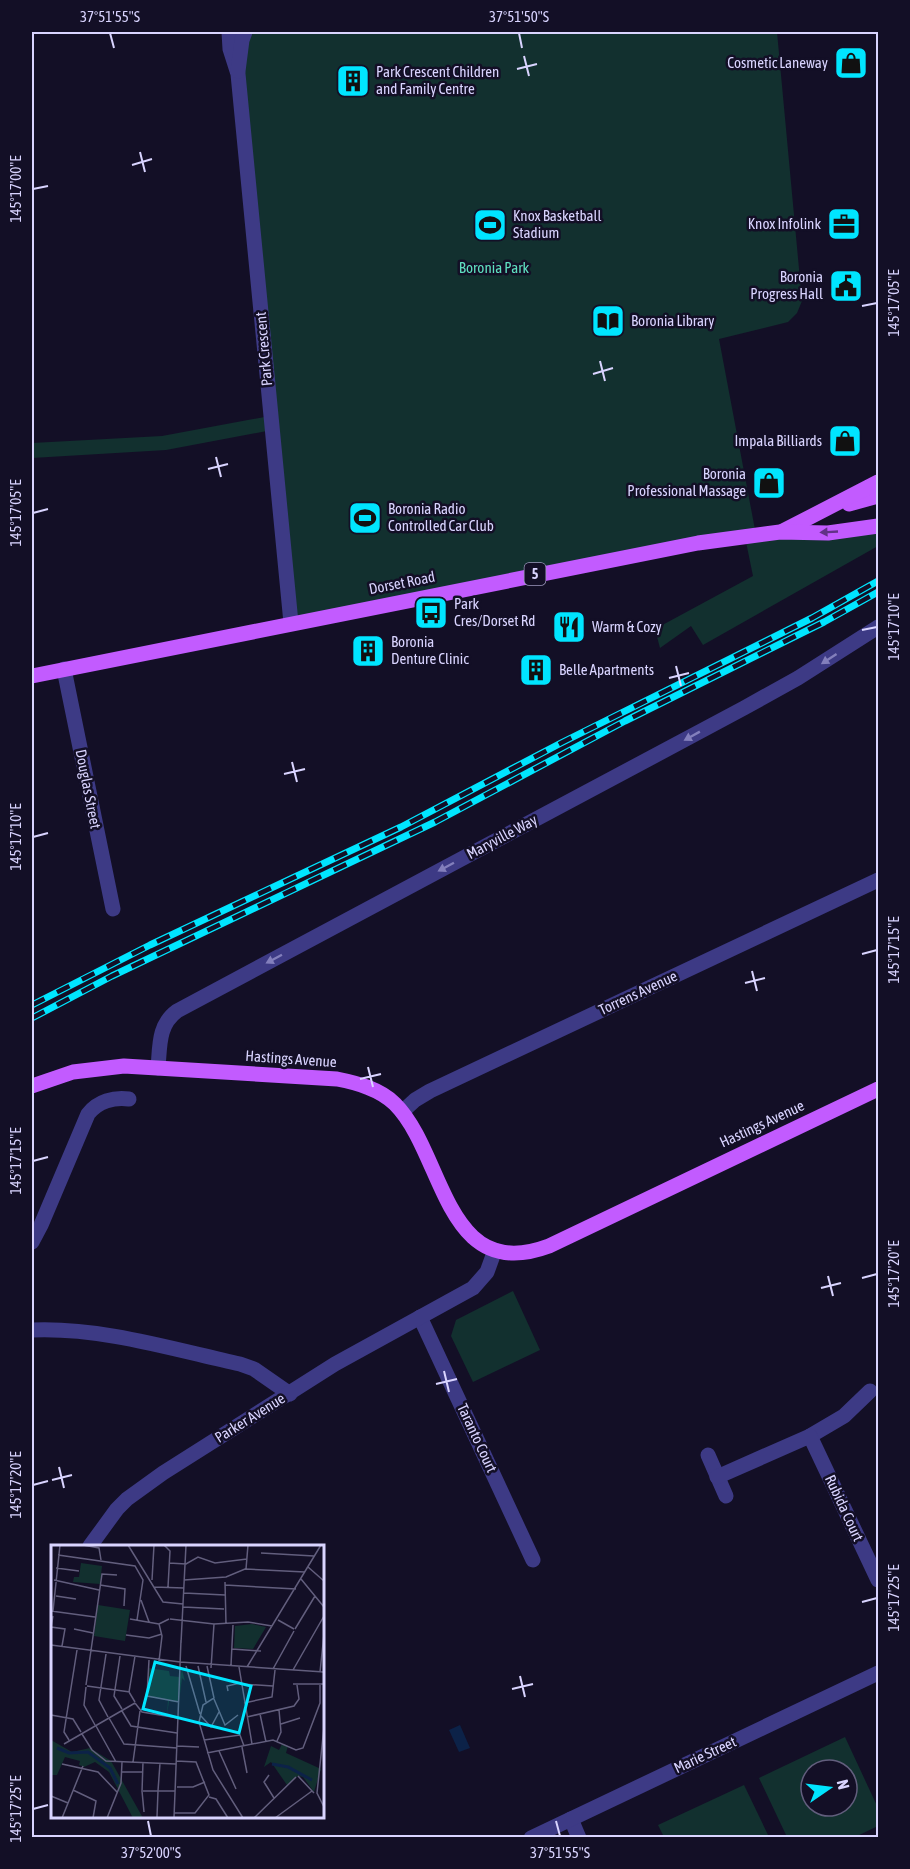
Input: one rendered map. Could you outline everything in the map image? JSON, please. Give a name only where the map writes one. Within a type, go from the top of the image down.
[{"type":"main road","name":"Dorset Road","points":[[780,532],[879,482]]},
{"type":"main road","name":"Dorset Road","points":[[820,512],[879,496]]},
{"type":"main road","name":"Dorset Road","points":[[32,676],[698,543],[780,532],[828,533],[879,526]]},
{"type":"main road","name":"Hastings Avenue","points":[[32,1086],[86,1069],[142,1067],[337,1079],[367,1087],[383,1095],[402,1112],[416,1134],[453,1214],[473,1237],[495,1250],[507,1253],[526,1253],[549,1246],[879,1089]]},
{"type":"street","name":"Park Crescent","points":[[229,32],[230,49],[238,74],[291,623]]},
{"type":"street","name":"Park Crescent","points":[[238,74],[245,32]]},
{"type":"street","name":"Maryville Way","points":[[158,1068],[161,1032],[166,1022],[177,1011],[744,708],[812,670],[879,627]]},
{"type":"street","name":"Douglas Street","points":[[64,669],[113,909]]},
{"type":"street","name":"Torrens Avenue","points":[[402,1112],[430,1091],[879,880]]},
{"type":"street","points":[[32,1242],[87,1114],[106,1100],[129,1099]]},
{"type":"street","points":[[290,1394],[358,1351],[473,1288],[487,1272],[495,1250]]},
{"type":"street","name":"Taranto Court","points":[[420,1317],[533,1560]]},
{"type":"street","name":"Parker Avenue","points":[[32,1330],[55,1330],[117,1337],[240,1364],[254,1369],[290,1394],[139,1490],[117,1509],[91,1545]]},
{"type":"street","points":[[717,1477],[810,1436],[844,1416],[870,1391]]},
{"type":"street","name":"Rubida Court","points":[[810,1436],[879,1580]]},
{"type":"street","points":[[708,1455],[726,1496]]},
{"type":"street","name":"Marie Street","points":[[531,1838],[879,1673]]},
{"type":"street","points":[[571,1819],[579,1838]]},
{"type":"green space","name":"Boronia Park","points":[[237,32],[777,32],[802,301],[797,313],[788,322],[719,339],[756,535],[878,526],[878,546],[703,645],[691,626],[660,648],[655,629],[753,576],[745,537],[291,623],[272,430],[166,450],[32,458],[32,443],[162,436],[270,416],[235,36]]},
{"type":"green space","points":[[513,1291],[540,1350],[473,1382],[451,1336],[456,1320]]},
{"type":"green space","points":[[845,1737],[855,1758],[801,1758]]},
{"type":"green space","points":[[799,1759],[799,1818],[859,1818],[859,1767],[878,1808],[878,1826],[855,1837],[787,1837],[759,1778]]},
{"type":"green space","points":[[744,1785],[769,1837],[664,1837],[658,1825]]},
{"type":"water","points":[[460,1725],[470,1748],[459,1752],[449,1730]]},
{"type":"railway","points":[[32,1005],[150,945],[401,827],[561,743],[812,618],[878,581]]},
{"type":"railway","points":[[32,1018],[112,976],[435,822],[625,721],[824,622],[878,592]]},
{"type":"place","name":"Cosmetic Laneway","points":[[851,63]]},
{"type":"place","name":"Park Crescent Children and Family Centre","points":[[353,81]]},
{"type":"place","name":"Knox Infolink","points":[[844,224]]},
{"type":"place","name":"Knox Basketball Stadium","points":[[490,225]]},
{"type":"place","name":"Boronia Progress Hall","points":[[846,286]]},
{"type":"place","name":"Boronia Library","points":[[608,321]]},
{"type":"place","name":"Impala Billiards","points":[[845,441]]},
{"type":"place","name":"Boronia Professional Massage","points":[[769,483]]},
{"type":"place","name":"Boronia Radio Controlled Car Club","points":[[365,518]]},
{"type":"place","name":"Park Cres/Dorset Rd","points":[[431,613]]},
{"type":"place","name":"Warm & Cozy","points":[[569,627]]},
{"type":"place","name":"Boronia Denture Clinic","points":[[368,651]]},
{"type":"place","name":"Belle Apartments","points":[[536,670]]}]
